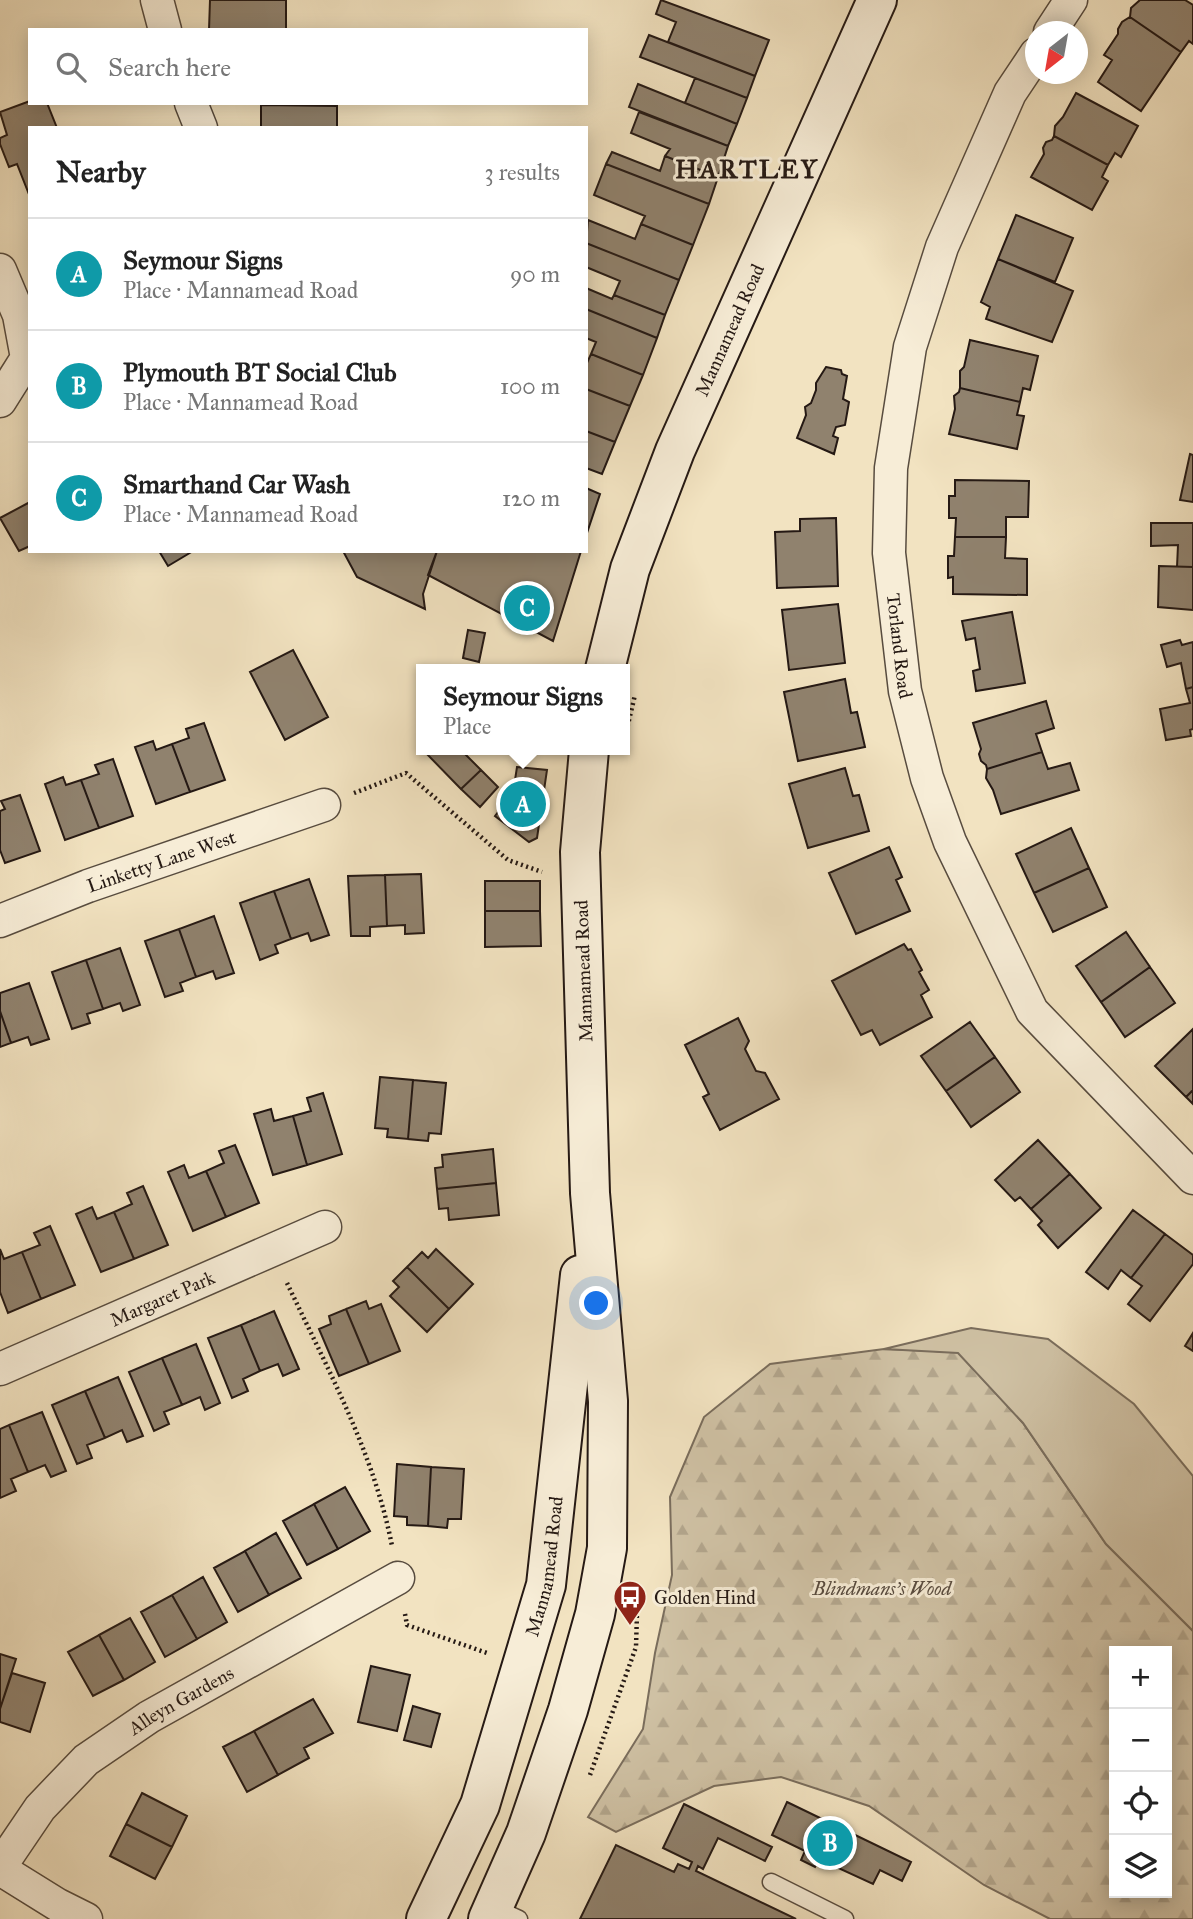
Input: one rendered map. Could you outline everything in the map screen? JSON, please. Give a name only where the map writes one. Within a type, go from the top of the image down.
[{"type":"main road","name":"Mannamead Road","points":[[606,664],[630,569],[676,451],[877,0]]},
{"type":"main road","name":"Mannamead Road","points":[[504,1916],[526,1833],[568,1710],[595,1614],[607,1548],[608,1401],[590,1193],[580,852],[589,755]]},
{"type":"main road","name":"Mannamead Road","points":[[426,1919],[480,1805],[546,1585],[590,1193]]},
{"type":"street","points":[[157,0],[164,28]]},
{"type":"street","points":[[1057,21],[1071,0]]},
{"type":"street","name":"Torland Road","points":[[1025,70],[1010,93],[942,247],[910,347],[891,468],[889,553],[905,691],[926,778],[950,842],[1032,1011],[1193,1178]]},
{"type":"street","points":[[192,105],[200,126]]},
{"type":"street","points":[[0,270],[19,316],[27,358],[0,401]]},
{"type":"street","name":"Linketty Lane West","points":[[0,921],[88,886],[324,805]]},
{"type":"street","name":"Margaret Park","points":[[0,1369],[325,1227]]},
{"type":"street","name":"Alleyn Gardens","points":[[0,1868],[40,1808],[86,1760],[149,1717],[398,1578]]},
{"type":"street","points":[[0,1868],[58,1905],[86,1919]]},
{"type":"lane","points":[[771,1882],[845,1919]]},
{"type":"path","points":[[324,805],[406,773],[508,860],[581,885]]},
{"type":"path","points":[[271,1250],[352,1420],[386,1516],[407,1625],[522,1665]]},
{"type":"green space","points":[[971,1328],[1048,1339],[1134,1404],[1193,1476],[1193,1631],[1106,1544],[1023,1423],[958,1353],[884,1349]]},
{"type":"green space","name":"Blindmans's Wood","points":[[884,1349],[958,1352],[1023,1423],[1106,1544],[1193,1631],[1193,1919],[1050,1919],[984,1885],[869,1806],[781,1777],[714,1786],[616,1832],[588,1817],[643,1729],[655,1653],[672,1575],[670,1497],[704,1417],[770,1364]]},
{"type":"building","points":[[210,0],[286,0],[286,28],[209,28]]},
{"type":"building","points":[[661,0],[769,40],[755,76],[668,42],[676,22],[656,14]]},
{"type":"building","points":[[1140,0],[1185,0],[1193,5],[1193,44],[1189,41],[1181,52],[1130,17],[1131,8]]},
{"type":"building","points":[[1130,17],[1181,52],[1141,111],[1098,82],[1112,60],[1104,55],[1118,34],[1122,22]]},
{"type":"building","points":[[649,35],[755,76],[747,98],[640,57]]},
{"type":"building","points":[[695,78],[747,98],[737,124],[685,103]]},
{"type":"building","points":[[638,84],[737,124],[728,146],[629,107]]},
{"type":"building","points":[[1076,93],[1138,126],[1121,157],[1115,153],[1108,165],[1054,136],[1055,126]]},
{"type":"building","points":[[28,102],[28,105],[48,105],[56,126],[28,126],[28,192],[17,164],[9,167],[0,144],[0,138],[7,135],[0,112]]},
{"type":"building","points":[[261,105],[337,106],[337,126],[261,126]]},
{"type":"building","points":[[639,112],[728,146],[718,177],[665,156],[670,149],[631,133]]},
{"type":"building","points":[[1054,136],[1108,165],[1102,177],[1108,181],[1092,210],[1031,177],[1044,154],[1046,142]]},
{"type":"building","points":[[612,152],[660,171],[665,156],[718,177],[709,204],[606,164]]},
{"type":"building","points":[[606,164],[709,204],[693,245],[641,224],[645,216],[594,195]]},
{"type":"building","points":[[1016,215],[1073,238],[1055,282],[998,259]]},
{"type":"building","points":[[588,220],[635,239],[641,224],[693,245],[679,280],[588,244]]},
{"type":"building","points":[[588,244],[679,280],[665,315],[614,295],[620,281],[588,268]]},
{"type":"building","points":[[998,259],[1073,291],[1052,342],[986,319],[990,307],[981,302]]},
{"type":"building","points":[[588,289],[612,299],[614,295],[665,315],[657,338],[588,310]]},
{"type":"building","points":[[588,310],[657,338],[643,375],[591,354],[596,342],[588,339]]},
{"type":"building","points":[[970,340],[1038,356],[1030,390],[1023,388],[1020,402],[960,388],[960,371],[964,367]]},
{"type":"building","points":[[591,354],[643,375],[630,406],[588,390],[588,361]]},
{"type":"building","points":[[826,367],[841,370],[842,374],[847,376],[843,399],[849,402],[845,425],[836,427],[833,436],[838,438],[834,454],[797,438],[806,415],[805,407],[811,403],[816,383]]},
{"type":"building","points":[[960,388],[1020,402],[1017,415],[1024,416],[1017,449],[949,434],[955,409],[954,396]]},
{"type":"building","points":[[588,390],[630,406],[615,442],[588,432]]},
{"type":"building","points":[[588,432],[615,442],[602,474],[588,469]]},
{"type":"building","points":[[1190,454],[1193,455],[1193,502],[1180,500]]},
{"type":"building","points":[[955,480],[1029,481],[1028,517],[1006,517],[1006,537],[955,537],[956,518],[949,518],[949,496],[955,496]]},
{"type":"building","points":[[588,489],[600,494],[588,530]]},
{"type":"building","points":[[28,503],[28,547],[19,551],[0,518]]},
{"type":"building","points":[[836,518],[838,586],[777,588],[775,532],[800,531],[800,519]]},
{"type":"building","points":[[1151,523],[1193,523],[1193,567],[1177,567],[1178,545],[1151,546]]},
{"type":"building","points":[[955,537],[1006,537],[1005,558],[1027,559],[1027,595],[953,594],[953,577],[948,578],[948,556],[954,556]]},
{"type":"building","points":[[160,553],[190,553],[168,566]]},
{"type":"building","points":[[344,553],[436,553],[423,594],[425,609],[357,577]]},
{"type":"building","points":[[436,553],[580,553],[553,641],[428,575]]},
{"type":"building","points":[[1159,566],[1193,567],[1193,610],[1158,607]]},
{"type":"building","points":[[838,604],[845,663],[789,670],[782,610]]},
{"type":"building","points":[[1012,612],[1025,683],[976,691],[973,671],[980,669],[975,638],[966,640],[962,621]]},
{"type":"building","points":[[468,630],[485,633],[479,662],[463,658]]},
{"type":"building","points":[[1180,640],[1182,645],[1193,642],[1193,687],[1186,689],[1181,663],[1167,667],[1161,645]]},
{"type":"building","points":[[293,650],[328,717],[285,740],[250,672]]},
{"type":"building","points":[[845,679],[851,713],[857,712],[865,747],[798,761],[784,692]]},
{"type":"building","points":[[1193,687],[1191,736],[1166,740],[1160,709],[1190,703],[1186,689]]},
{"type":"building","points":[[1046,701],[1054,728],[1036,734],[1042,752],[987,769],[981,761],[981,749],[973,723]]},
{"type":"building","points":[[204,723],[225,780],[190,792],[172,744],[189,738],[186,729]]},
{"type":"building","points":[[153,741],[156,750],[172,744],[190,792],[156,804],[135,747]]},
{"type":"building","points":[[1042,752],[1048,769],[1070,763],[1079,790],[1001,814],[986,778],[987,769]]},
{"type":"building","points":[[428,755],[466,755],[481,770],[461,789]]},
{"type":"building","points":[[113,759],[133,816],[99,828],[81,780],[99,774],[95,765]]},
{"type":"building","points":[[517,767],[547,770],[537,838],[529,842],[495,816],[513,793]]},
{"type":"building","points":[[845,768],[853,796],[859,795],[869,831],[808,848],[789,784]]},
{"type":"building","points":[[481,770],[498,787],[480,807],[461,789]]},
{"type":"building","points":[[63,777],[66,785],[81,780],[99,828],[65,840],[45,784]]},
{"type":"building","points":[[20,795],[40,851],[5,863],[0,850],[0,811],[5,809],[1,801]]},
{"type":"building","points":[[1071,828],[1089,868],[1034,893],[1016,854]]},
{"type":"building","points":[[889,847],[902,877],[896,880],[910,911],[856,934],[829,873]]},
{"type":"building","points":[[1089,868],[1107,907],[1053,932],[1034,893]]},
{"type":"building","points":[[421,874],[424,933],[405,934],[405,925],[387,926],[385,875]]},
{"type":"building","points":[[385,875],[387,926],[370,927],[370,936],[351,936],[348,876]]},
{"type":"building","points":[[309,879],[329,935],[311,941],[308,933],[291,939],[274,891]]},
{"type":"building","points":[[485,881],[540,881],[540,911],[485,911]]},
{"type":"building","points":[[274,891],[291,939],[275,945],[278,953],[260,960],[240,903]]},
{"type":"building","points":[[485,911],[540,911],[541,946],[485,947]]},
{"type":"building","points":[[214,916],[234,973],[216,979],[213,971],[196,977],[179,929]]},
{"type":"building","points":[[179,929],[196,977],[180,983],[183,991],[165,997],[145,941]]},
{"type":"building","points":[[1126,932],[1150,967],[1101,1002],[1076,966]]},
{"type":"building","points":[[904,944],[908,950],[911,949],[922,970],[919,972],[929,990],[921,995],[932,1017],[880,1045],[872,1030],[861,1035],[832,981]]},
{"type":"building","points":[[120,948],[140,1005],[123,1011],[120,1003],[103,1009],[86,960]]},
{"type":"building","points":[[86,960],[103,1009],[87,1014],[90,1023],[72,1029],[52,972]]},
{"type":"building","points":[[1150,967],[1175,1003],[1125,1037],[1101,1002]]},
{"type":"building","points":[[29,983],[49,1039],[31,1045],[28,1037],[11,1043],[0,1011],[0,993]]},
{"type":"building","points":[[0,1011],[11,1043],[0,1047]]},
{"type":"building","points":[[738,1018],[749,1041],[745,1049],[756,1071],[765,1073],[779,1099],[720,1130],[703,1097],[709,1094],[685,1045]]},
{"type":"building","points":[[970,1022],[995,1057],[946,1091],[921,1056]]},
{"type":"building","points":[[1193,1029],[1193,1090],[1186,1097],[1155,1066]]},
{"type":"building","points":[[995,1057],[1020,1092],[971,1127],[946,1091]]},
{"type":"building","points":[[380,1077],[413,1080],[408,1139],[387,1137],[388,1129],[375,1128]]},
{"type":"building","points":[[413,1080],[446,1083],[441,1134],[429,1133],[428,1141],[408,1139]]},
{"type":"building","points":[[1193,1090],[1193,1104],[1186,1097]]},
{"type":"building","points":[[323,1093],[342,1154],[307,1165],[293,1116],[311,1111],[307,1098]]},
{"type":"building","points":[[271,1109],[274,1121],[293,1116],[307,1165],[273,1175],[254,1114]]},
{"type":"building","points":[[1038,1140],[1070,1174],[1031,1209],[1020,1197],[1015,1201],[995,1180]]},
{"type":"building","points":[[235,1145],[259,1203],[226,1217],[206,1171],[224,1163],[219,1151]]},
{"type":"building","points":[[493,1149],[496,1183],[437,1189],[435,1168],[443,1167],[442,1155]]},
{"type":"building","points":[[184,1165],[189,1178],[206,1171],[226,1217],[193,1231],[168,1172]]},
{"type":"building","points":[[1070,1174],[1101,1208],[1058,1248],[1038,1225],[1042,1221],[1031,1209]]},
{"type":"building","points":[[496,1183],[499,1215],[449,1220],[448,1208],[439,1209],[437,1189]]},
{"type":"building","points":[[143,1186],[168,1245],[134,1259],[114,1212],[132,1204],[127,1193]]},
{"type":"building","points":[[92,1207],[97,1219],[114,1212],[134,1259],[101,1272],[76,1214]]},
{"type":"building","points":[[1133,1210],[1165,1234],[1131,1278],[1121,1270],[1108,1289],[1086,1272]]},
{"type":"building","points":[[50,1226],[75,1285],[41,1299],[22,1252],[40,1245],[34,1233]]},
{"type":"building","points":[[1165,1234],[1193,1255],[1193,1264],[1150,1321],[1128,1304],[1142,1286],[1131,1278]]},
{"type":"building","points":[[0,1249],[4,1259],[22,1252],[41,1299],[8,1313],[0,1292]]},
{"type":"building","points":[[436,1249],[473,1284],[449,1309],[407,1267],[422,1252],[428,1258]]},
{"type":"building","points":[[407,1267],[449,1309],[427,1332],[390,1296],[399,1287],[393,1281]]},
{"type":"building","points":[[366,1301],[369,1309],[381,1304],[400,1351],[369,1364],[346,1309]]},
{"type":"building","points":[[346,1309],[369,1364],[339,1376],[319,1329],[331,1324],[329,1316]]},
{"type":"building","points":[[274,1311],[299,1369],[283,1376],[278,1364],[260,1371],[241,1325]]},
{"type":"building","points":[[241,1325],[260,1371],[243,1379],[248,1391],[232,1398],[208,1338]]},
{"type":"building","points":[[1193,1333],[1193,1351],[1185,1346]]},
{"type":"building","points":[[196,1344],[220,1403],[205,1410],[200,1397],[182,1405],[162,1358]]},
{"type":"building","points":[[162,1358],[182,1405],[164,1412],[169,1424],[154,1431],[129,1372]]},
{"type":"building","points":[[118,1377],[143,1436],[127,1442],[122,1430],[105,1438],[85,1391]]},
{"type":"building","points":[[85,1391],[105,1438],[87,1445],[92,1458],[77,1464],[52,1405]]},
{"type":"building","points":[[42,1412],[66,1471],[51,1477],[45,1465],[28,1472],[9,1425]]},
{"type":"building","points":[[9,1425],[28,1472],[11,1479],[16,1491],[0,1498],[0,1429]]},
{"type":"building","points":[[397,1464],[431,1467],[428,1526],[407,1525],[407,1517],[394,1516]]},
{"type":"building","points":[[431,1467],[464,1469],[461,1519],[448,1519],[447,1528],[428,1526]]},
{"type":"building","points":[[345,1487],[370,1531],[338,1549],[314,1504]]},
{"type":"building","points":[[314,1504],[338,1549],[307,1565],[283,1521]]},
{"type":"building","points":[[276,1533],[301,1578],[269,1595],[245,1551]]},
{"type":"building","points":[[245,1551],[269,1595],[238,1612],[214,1568]]},
{"type":"building","points":[[203,1577],[227,1622],[197,1639],[172,1595]]},
{"type":"building","points":[[172,1595],[197,1639],[165,1657],[141,1612]]},
{"type":"building","points":[[130,1618],[155,1662],[124,1680],[99,1635]]},
{"type":"building","points":[[99,1635],[124,1680],[93,1696],[68,1652]]},
{"type":"building","points":[[0,1654],[16,1659],[0,1709]]},
{"type":"building","points":[[371,1666],[410,1675],[397,1731],[358,1722]]},
{"type":"building","points":[[12,1673],[45,1683],[30,1732],[0,1722],[0,1709]]},
{"type":"building","points":[[313,1699],[333,1733],[304,1748],[309,1758],[278,1775],[254,1731]]},
{"type":"building","points":[[413,1706],[440,1714],[431,1747],[404,1740]]},
{"type":"building","points":[[254,1731],[278,1775],[247,1792],[223,1747]]},
{"type":"building","points":[[142,1793],[187,1816],[172,1847],[126,1824]]},
{"type":"building","points":[[787,1802],[911,1862],[902,1881],[880,1870],[873,1884],[819,1859],[815,1867],[801,1860],[805,1851],[772,1835]]},
{"type":"building","points":[[684,1804],[772,1847],[765,1861],[718,1838],[703,1869],[698,1866],[696,1871],[796,1919],[580,1919],[616,1845],[674,1872],[678,1864],[689,1869],[692,1862],[663,1848]]},
{"type":"building","points":[[126,1824],[172,1847],[155,1879],[110,1856]]},
{"type":"place","name":"Smarthand Car Wash","points":[[527,608]]},
{"type":"place","name":"Seymour Signs","points":[[523,804]]},
{"type":"place","name":"Golden Hind","points":[[630,1627]]},
{"type":"place","name":"Plymouth BT Social Club","points":[[830,1843]]},
{"type":"district","name":"HARTLEY","points":[[747,169]]}]
